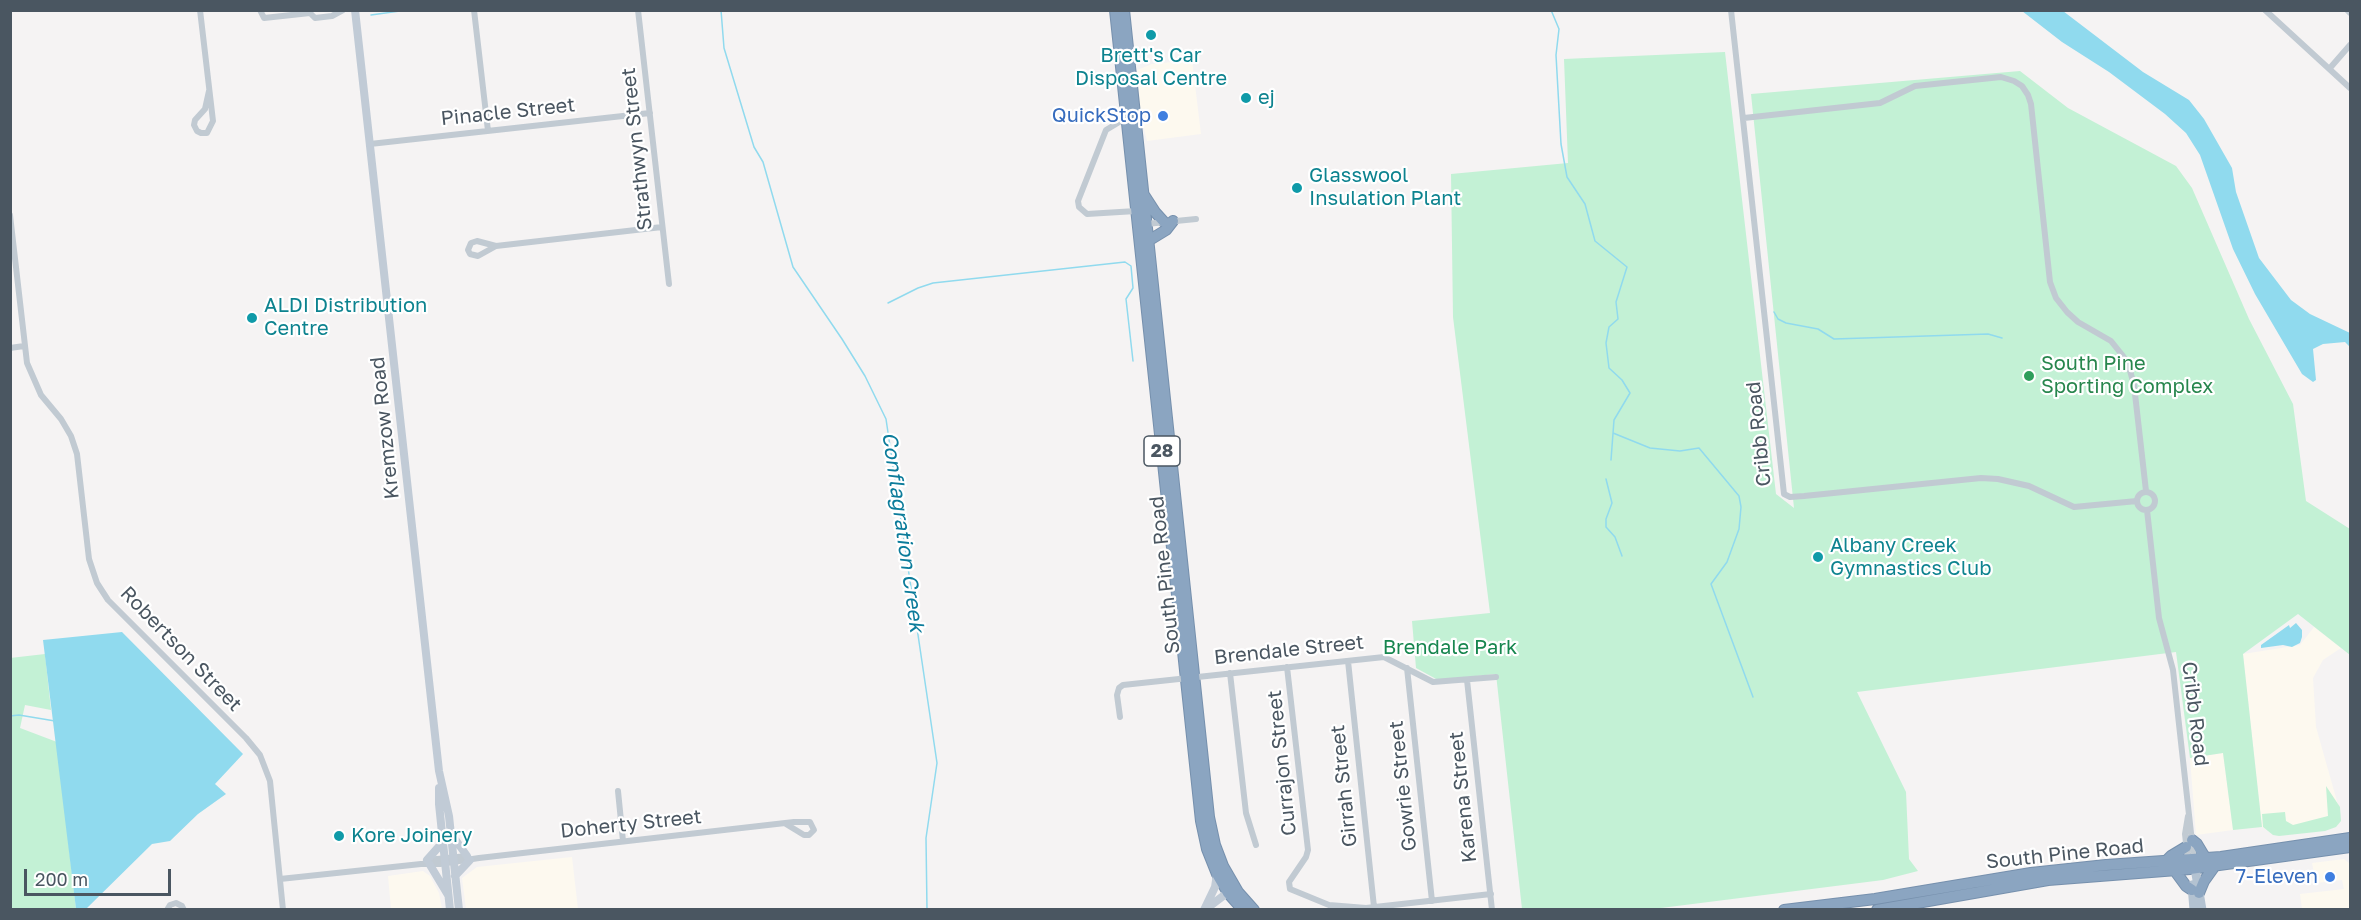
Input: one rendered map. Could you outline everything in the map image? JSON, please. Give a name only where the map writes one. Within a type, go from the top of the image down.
[{"type":"highway","name":"South Pine Road","points":[[1115,10],[1136,211],[1148,242],[1190,678],[1201,821],[1207,849],[1217,874],[1233,892],[1254,909]]},
{"type":"highway","name":"South Pine Road","points":[[1124,10],[1143,194],[1142,224],[1190,678],[1211,831],[1222,866],[1243,909]]},
{"type":"highway","points":[[1143,194],[1155,213],[1169,221],[1166,230],[1148,242]]},
{"type":"highway","name":"South Pine Road","points":[[2210,863],[2350,838]]},
{"type":"highway","points":[[2165,862],[2189,844],[2197,844],[2210,863],[2204,881],[2196,891],[2186,886],[2175,871]]},
{"type":"highway","name":"South Pine Road","points":[[1784,909],[1875,899],[2031,873],[2106,865],[2165,862],[2192,865],[2350,847]]},
{"type":"highway","name":"South Pine Road","points":[[1877,909],[2048,880],[2175,871],[2192,865]]},
{"type":"main road","points":[[2192,865],[2196,891],[2202,909]]},
{"type":"main road","points":[[2194,909],[2196,891]]},
{"type":"street","points":[[200,10],[213,121],[207,133],[201,134],[194,125],[195,120],[205,109],[209,91]]},
{"type":"street","points":[[260,10],[264,18],[310,13],[313,13],[315,18],[332,16],[343,10]]},
{"type":"street","name":"Kremzow Road","points":[[355,10],[439,771],[450,832],[448,895],[450,909]]},
{"type":"street","points":[[474,10],[488,131]]},
{"type":"street","name":"Strathwyn Street","points":[[638,10],[669,284]]},
{"type":"street","name":"Cribb Road","points":[[1731,10],[1784,494],[1790,497],[1981,478],[1998,479],[2036,488],[2074,507],[2137,501]]},
{"type":"street","points":[[2265,10],[2350,88]]},
{"type":"street","points":[[2330,68],[2350,45]]},
{"type":"street","points":[[1744,118],[1880,104],[1915,86],[2001,77],[2022,86],[2031,104],[2050,282],[2056,298],[2067,312],[2078,322],[2111,341],[2129,368],[2134,385],[2146,491]]},
{"type":"street","name":"Pinacle Street","points":[[370,144],[650,113]]},
{"type":"street","points":[[1126,118],[1106,130],[1078,201],[1087,214],[1136,211]]},
{"type":"street","name":"Robertson Street","points":[[10,215],[27,363],[34,383],[62,419],[77,454],[89,559],[97,583],[108,600],[257,750],[270,781],[283,909]]},
{"type":"street","points":[[1142,224],[1197,219]]},
{"type":"street","points":[[496,246],[662,227]]},
{"type":"street","points":[[10,348],[24,346]]},
{"type":"street","points":[[2146,491],[2152,493],[2156,498],[2153,507],[2147,510],[2142,509],[2137,501],[2140,494],[2146,491]]},
{"type":"street","name":"Cribb Road","points":[[2147,510],[2159,618],[2173,670],[2192,865]]},
{"type":"street","name":"Brendale Street","points":[[1120,717],[1117,694],[1121,686],[1230,673],[1384,657],[1433,682],[1496,677]]},
{"type":"street","name":"Girrah Street","points":[[1348,661],[1374,908]]},
{"type":"street","name":"Currajon Street","points":[[1287,667],[1308,850],[1306,857],[1289,882],[1289,886],[1294,892],[1329,905],[1374,908]]},
{"type":"street","name":"Gowrie Street","points":[[1407,668],[1431,901]]},
{"type":"street","points":[[1230,673],[1246,813],[1256,844]]},
{"type":"street","name":"Karena Street","points":[[1467,680],[1492,909]]},
{"type":"street","name":"Kremzow Road","points":[[439,771],[439,804],[443,842],[455,876],[459,909]]},
{"type":"street","points":[[618,791],[623,841]]},
{"type":"street","name":"Doherty Street","points":[[280,879],[786,824]]},
{"type":"street","points":[[450,832],[472,858],[455,876]]},
{"type":"street","points":[[443,842],[426,863],[448,895]]},
{"type":"street","points":[[1205,909],[1215,887],[1217,874]]},
{"type":"street","points":[[1205,909],[1233,892]]},
{"type":"street","points":[[1214,909],[1233,892]]},
{"type":"street","points":[[1374,908],[1491,894]]},
{"type":"street","points":[[167,909],[176,903],[184,909]]},
{"type":"shaded area","points":[[1192,60],[1201,134],[1147,141],[1141,116],[1137,70],[1152,64]]},
{"type":"shaded area","points":[[2314,627],[2341,648],[2323,660],[2313,678],[2316,727],[2340,812],[2276,834],[2262,827],[2243,654],[2300,645]]},
{"type":"shaded area","points":[[2223,753],[2233,830],[2196,835],[2190,758]]},
{"type":"shaded area","points":[[572,857],[578,909],[466,909],[462,878],[477,867]]},
{"type":"shaded area","points":[[2344,859],[2350,864],[2350,909],[2302,909],[2300,894],[2344,889],[2342,880],[2316,883],[2312,863]]},
{"type":"shaded area","points":[[423,871],[430,876],[439,893],[442,909],[391,909],[388,876]]},
{"type":"green space","name":"Brendale Park","points":[[1725,52],[1776,494],[1794,508],[1751,94],[2020,71],[2068,108],[2176,166],[2192,188],[2249,319],[2293,404],[2306,501],[2350,529],[2350,655],[2298,614],[2243,654],[2262,827],[2233,830],[2223,753],[2190,758],[2176,652],[1857,692],[1906,792],[1909,859],[1918,871],[1883,880],[1653,909],[1522,909],[1496,674],[1438,680],[1416,668],[1412,621],[1490,613],[1453,317],[1451,174],[1568,163],[1564,59]]},
{"type":"green space","points":[[45,654],[51,710],[25,705],[20,728],[57,742],[76,909],[11,909],[10,658]]},
{"type":"green space","points":[[2326,786],[2340,807],[2341,821],[2336,827],[2325,831],[2279,836],[2273,835],[2263,827],[2262,814],[2285,812],[2286,821],[2293,825],[2328,816]]},
{"type":"water","points":[[2022,11],[2063,11],[2143,72],[2189,100],[2204,119],[2232,168],[2236,192],[2259,258],[2291,300],[2310,314],[2350,333],[2350,347],[2345,342],[2323,344],[2313,349],[2316,380],[2313,382],[2302,374],[2255,294],[2233,249],[2200,155],[2186,133],[2165,114],[2109,72],[2062,42]]},
{"type":"water","points":[[2296,623],[2302,630],[2300,643],[2292,647],[2283,645],[2261,648],[2261,645],[2289,625],[2290,628]]},
{"type":"water","points":[[122,632],[243,754],[215,784],[226,794],[198,814],[170,841],[152,844],[86,909],[76,909],[43,640]]},
{"type":"waterway","points":[[371,15],[407,10]]},
{"type":"waterway","name":"Conflagration Creek","points":[[721,10],[724,48],[754,147],[763,162],[793,267],[865,376],[886,419],[937,763],[926,838],[927,910]]},
{"type":"waterway","points":[[1551,10],[1559,29],[1556,55],[1561,144],[1567,177],[1585,204],[1595,241],[1627,267],[1616,302],[1618,319],[1609,327],[1606,343],[1609,368],[1622,380],[1630,393],[1614,420],[1611,460]]},
{"type":"waterway","points":[[888,303],[933,283],[1125,262],[1131,266],[1133,288],[1126,299],[1133,361]]},
{"type":"waterway","points":[[1774,312],[1778,319],[1786,323],[1818,329],[1834,339],[1988,334],[2002,338]]},
{"type":"waterway","points":[[1613,433],[1650,448],[1680,451],[1699,448],[1739,496],[1741,507],[1739,529],[1727,562],[1711,584],[1753,697]]},
{"type":"waterway","points":[[1606,479],[1612,503],[1606,519],[1606,527],[1615,537],[1622,556]]},
{"type":"waterway","points":[[10,716],[19,715],[55,721]]},
{"type":"place","name":"Brett's Car Disposal Centre","points":[[1151,35]]},
{"type":"place","name":"ej","points":[[1246,98]]},
{"type":"place","name":"QuickStop","points":[[1163,116]]},
{"type":"place","name":"Glasswool Insulation Plant","points":[[1297,188]]},
{"type":"place","name":"ALDI Distribution Centre","points":[[252,318]]},
{"type":"place","name":"South Pine Sporting Complex","points":[[2029,376]]},
{"type":"place","name":"Albany Creek Gymnastics Club","points":[[1818,557]]},
{"type":"place","name":"Kore Joinery","points":[[339,836]]},
{"type":"place","name":"7-Eleven","points":[[2330,877]]}]
